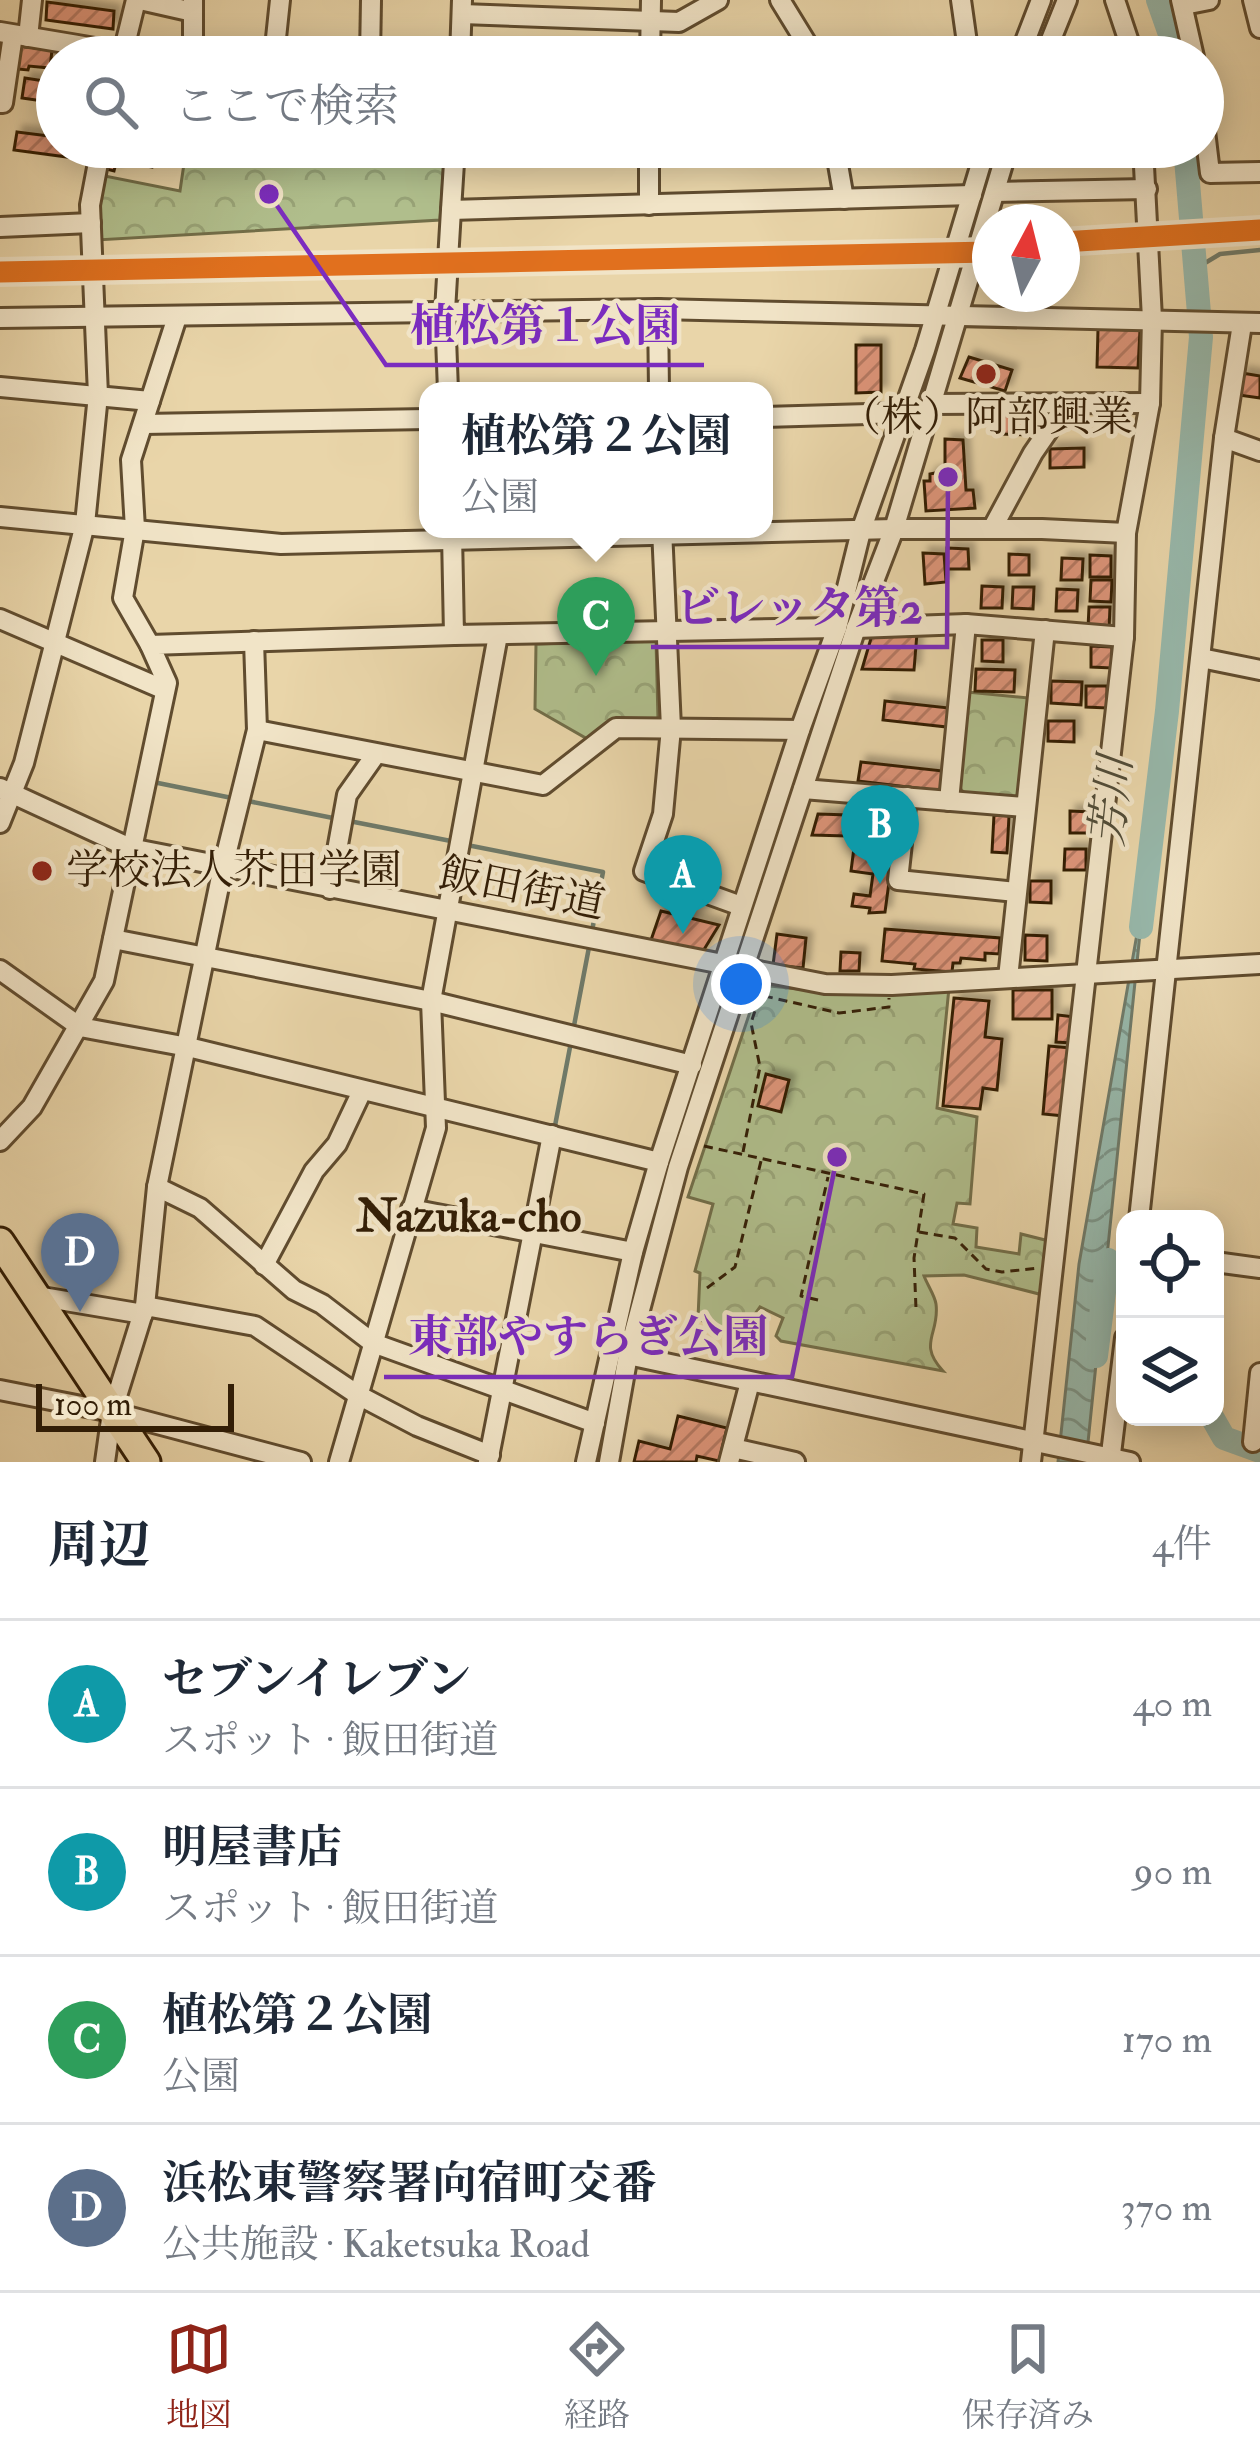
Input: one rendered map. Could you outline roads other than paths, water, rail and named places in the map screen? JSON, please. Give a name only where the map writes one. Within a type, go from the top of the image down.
[{"type":"highway","points":[[0,1242],[146,1462]]},
{"type":"street","points":[[0,103],[14,34],[32,0]]},
{"type":"street","points":[[128,36],[138,0],[193,6]]},
{"type":"street","points":[[276,36],[280,0]]},
{"type":"street","points":[[370,36],[371,0]]},
{"type":"street","points":[[651,0],[651,36]]},
{"type":"street","points":[[462,7],[679,22],[718,0]]},
{"type":"street","points":[[780,0],[802,36]]},
{"type":"street","points":[[961,0],[966,36]]},
{"type":"street","points":[[1027,36],[1041,0]]},
{"type":"street","points":[[1052,36],[1067,0]]},
{"type":"street","points":[[1115,0],[1127,36]]},
{"type":"street","points":[[1190,36],[1183,3],[1209,0]]},
{"type":"street","points":[[1253,0],[1260,28]]},
{"type":"street","points":[[0,823],[55,644],[85,524],[98,395],[91,223],[98,168]]},
{"type":"street","points":[[448,382],[445,311],[454,168]]},
{"type":"street","points":[[649,168],[649,205]]},
{"type":"street","points":[[839,168],[844,199]]},
{"type":"street","points":[[586,1462],[658,1162],[803,789],[846,628],[861,531],[935,317],[980,168]]},
{"type":"street","points":[[609,1462],[650,1263],[734,968],[741,906],[800,730],[894,530],[1002,168]]},
{"type":"street","points":[[1031,1462],[1124,637],[1126,533],[1150,403],[1152,319],[1145,168]]},
{"type":"street","points":[[1209,168],[1210,173],[1260,172]]},
{"type":"street","points":[[995,192],[1147,189]]},
{"type":"street","points":[[452,210],[972,195]]},
{"type":"street","points":[[0,226],[91,223]]},
{"type":"street","points":[[658,310],[658,382]]},
{"type":"street","points":[[0,318],[658,310],[1246,324],[1225,438],[1139,1210]]},
{"type":"street","points":[[0,1141],[32,1106],[80,1027],[104,981],[113,940],[167,682],[124,598],[135,529],[131,460],[177,317]]},
{"type":"street","points":[[0,387],[150,401]]},
{"type":"street","points":[[932,404],[1150,403]]},
{"type":"street","points":[[992,529],[1066,404]]},
{"type":"street","points":[[773,416],[903,413]]},
{"type":"street","points":[[143,424],[419,418]]},
{"type":"street","points":[[1225,438],[1260,451]]},
{"type":"street","points":[[0,517],[281,544],[419,537]]},
{"type":"street","points":[[773,531],[1126,533]]},
{"type":"street","points":[[452,538],[454,635]]},
{"type":"street","points":[[662,538],[671,728],[663,814],[644,871],[741,906]]},
{"type":"street","points":[[0,620],[165,690]]},
{"type":"street","points":[[150,645],[966,624],[1124,637]]},
{"type":"street","points":[[949,801],[966,624]]},
{"type":"street","points":[[1008,978],[1045,630]]},
{"type":"street","points":[[339,1462],[436,1128],[430,1001],[498,635]]},
{"type":"street","points":[[105,1462],[112,1412],[144,1310],[157,1187],[223,867],[257,730],[254,641]]},
{"type":"street","points":[[1201,658],[1260,670]]},
{"type":"street","points":[[257,730],[543,785],[616,728],[800,730]]},
{"type":"street","points":[[330,889],[347,795],[376,754]]},
{"type":"street","points":[[803,789],[1024,807]]},
{"type":"street","name":"飯田街道","points":[[7,792],[130,848],[825,983],[888,985],[1260,964]]},
{"type":"street","points":[[907,797],[898,880],[1016,892]]},
{"type":"street","points":[[113,940],[430,1001],[692,1065]]},
{"type":"street","points":[[0,970],[80,1027],[188,1047],[658,1162]]},
{"type":"street","points":[[264,1264],[314,1171],[337,1144],[362,1091]]},
{"type":"street","points":[[37,1296],[255,1326],[358,1395],[489,1459],[552,1135]]},
{"type":"street","points":[[157,1187],[200,1208],[294,1290],[322,1304],[373,1343],[595,1424]]},
{"type":"street","points":[[411,1209],[633,1252]]},
{"type":"street","points":[[1224,1263],[1260,1268]]},
{"type":"street","points":[[628,1355],[1115,1459],[1118,1426]]},
{"type":"street","points":[[1253,1442],[1260,1373]]},
{"type":"street","points":[[750,1382],[731,1455],[795,1462]]},
{"type":"street","points":[[0,1390],[112,1412],[301,1462]]},
{"type":"water","points":[[1144,894],[1086,1462],[1058,1462],[1079,1264]]},
{"type":"waterway","name":"芳川","points":[[1158,0],[1171,36]]},
{"type":"waterway","name":"芳川","points":[[1141,927],[1167,711],[1201,337],[1187,168]]},
{"type":"waterway","points":[[1195,269],[1220,254],[1260,250]]},
{"type":"waterway","points":[[154,778],[153,782],[232,798]]},
{"type":"waterway","points":[[243,800],[338,819]]},
{"type":"waterway","points":[[349,821],[456,842]]},
{"type":"waterway","points":[[467,845],[603,872],[592,931]]},
{"type":"waterway","points":[[573,1031],[590,942]]},
{"type":"waterway","points":[[554,1131],[571,1042]]},
{"type":"waterway","name":"芳川","points":[[1096,1356],[1108,1260]]},
{"type":"waterway","points":[[1217,1426],[1224,1438],[1260,1451]]},
{"type":"place","name":"植松第１公園","points":[[269,194]]},
{"type":"place","name":"（株）阿部興業","points":[[986,374]]},
{"type":"place","name":"ビレッタ第2","points":[[948,477]]},
{"type":"place","name":"植松第２公園","points":[[596,676]]},
{"type":"place","name":"学校法人芥田学園","points":[[42,871]]},
{"type":"place","name":"明屋書店","points":[[880,884]]},
{"type":"place","name":"セブンイレブン","points":[[683,934]]},
{"type":"place","name":"東部やすらぎ公園","points":[[837,1157]]},
{"type":"place","name":"浜松東警察署向宿町交番","points":[[80,1312]]},
{"type":"district","name":"Nazuka-cho","points":[[469,1217]]}]
